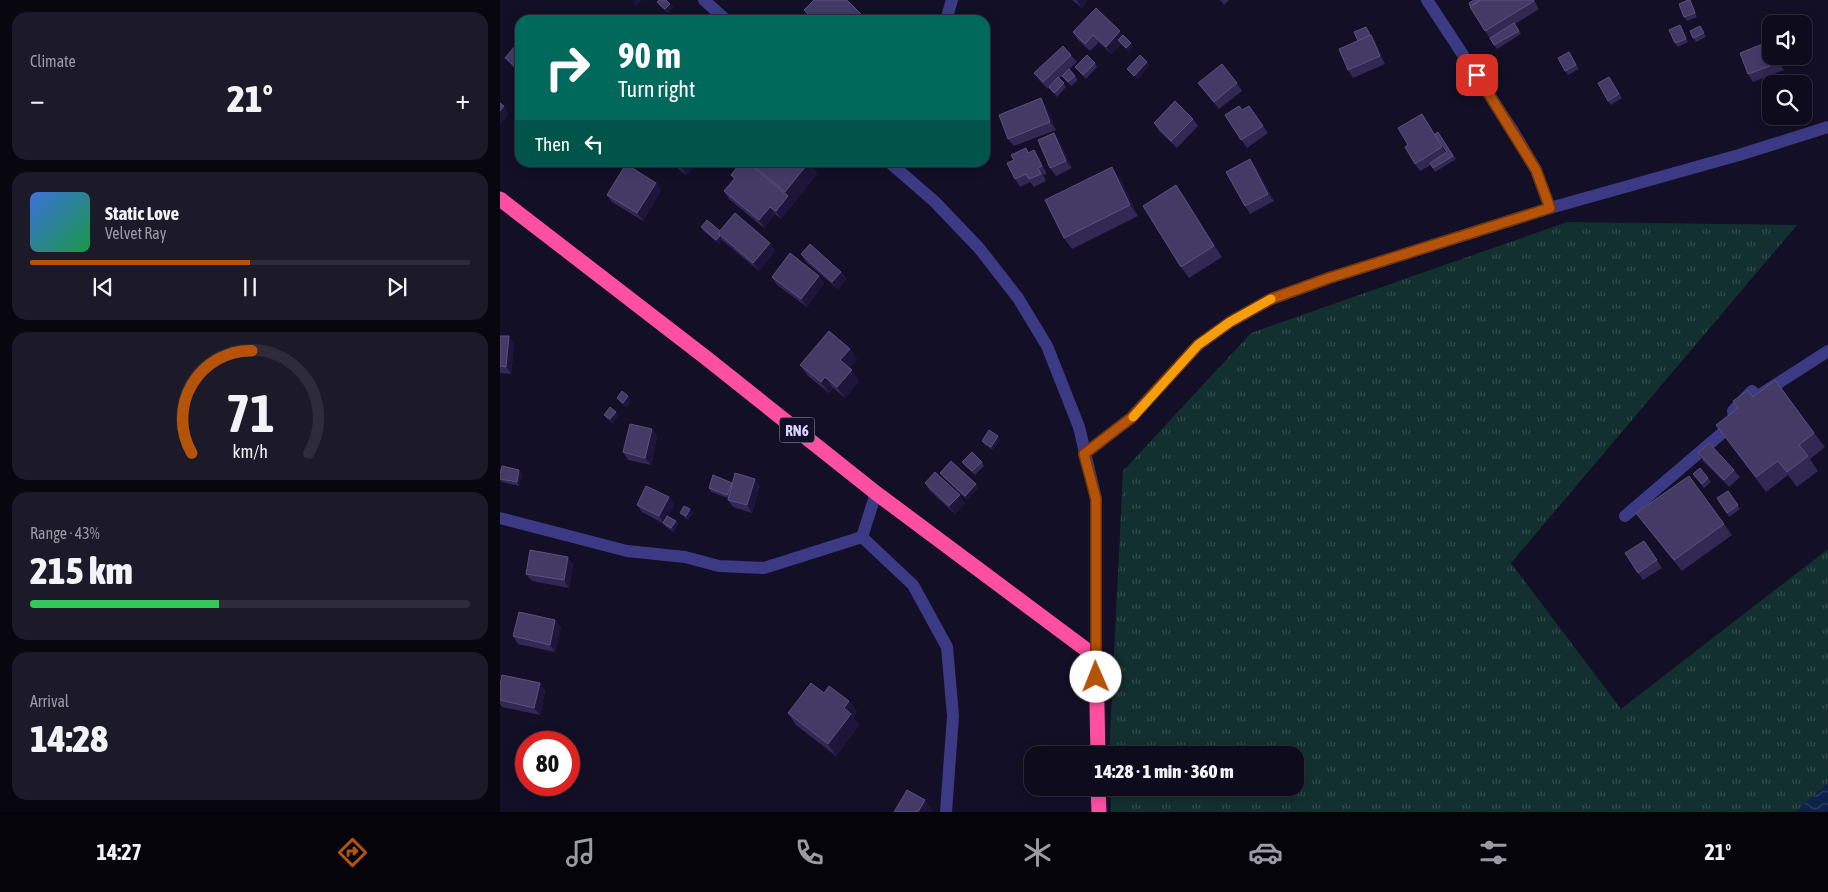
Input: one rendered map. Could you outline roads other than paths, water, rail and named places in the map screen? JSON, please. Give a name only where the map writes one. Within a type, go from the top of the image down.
[{"type":"highway","name":"RN6","points":[[500,199],[705,357],[876,493],[1096,657]]},
{"type":"highway","points":[[1096,657],[1098,746]]},
{"type":"highway","points":[[1098,796],[1099,812]]},
{"type":"street","points":[[704,0],[720,15]]},
{"type":"street","points":[[948,15],[952,0]]},
{"type":"street","points":[[1427,0],[1518,138],[1536,170],[1550,208]]},
{"type":"street","points":[[1084,454],[1131,418],[1198,345],[1230,322],[1271,299],[1329,278],[1550,208],[1739,156],[1828,127]]},
{"type":"street","points":[[897,167],[934,201],[979,248],[1018,298],[1046,346],[1079,427],[1096,499],[1096,657]]},
{"type":"street","points":[[1626,516],[1735,422],[1733,411],[1752,391],[1758,396],[1828,351]]},
{"type":"street","points":[[862,538],[876,493]]},
{"type":"street","points":[[500,518],[627,551],[685,557],[719,566],[764,568],[862,538]]},
{"type":"street","points":[[862,538],[913,585],[947,646],[953,716],[946,812]]},
{"type":"water","points":[[1828,783],[1828,812],[1796,812]]}]
